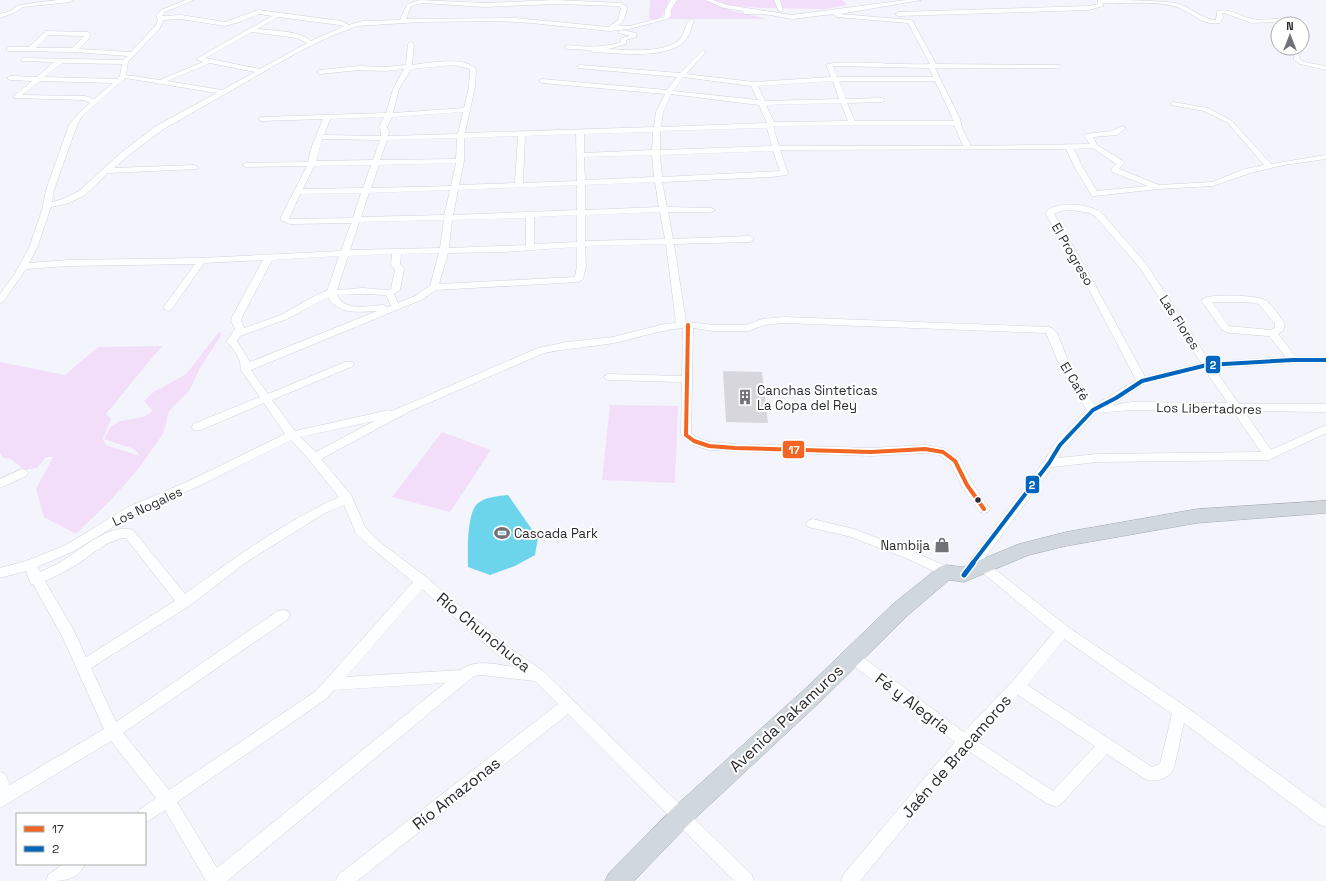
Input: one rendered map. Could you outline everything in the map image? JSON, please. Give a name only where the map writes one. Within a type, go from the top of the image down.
[{"type":"highway","name":"Avenida Pakamuros","points":[[617,881],[680,817],[852,657],[900,610],[964,572],[1025,549],[1066,539],[1197,516],[1326,507]]},
{"type":"street","points":[[0,16],[12,12],[21,6],[70,0]]},
{"type":"street","points":[[0,300],[18,276],[33,248],[50,190],[73,125],[80,116],[121,79],[125,62],[158,27],[161,21],[159,16],[163,11],[191,0]]},
{"type":"street","points":[[46,206],[75,198],[159,128],[311,44],[362,23],[402,21],[516,20],[582,28],[634,28],[662,20],[668,16],[668,10],[674,0]]},
{"type":"street","points":[[708,0],[734,11],[764,12],[792,17],[833,13],[854,6],[918,0]]},
{"type":"street","points":[[777,0],[781,10]]},
{"type":"street","points":[[402,21],[409,5],[423,1],[485,5],[555,2],[619,4],[624,7],[622,20],[617,25],[605,29]]},
{"type":"street","points":[[726,7],[833,13],[913,14],[1041,7],[1088,8],[1101,6],[1100,1],[1106,1],[1177,5],[1195,16],[1209,22],[1218,22],[1220,16],[1218,12],[1224,11],[1235,13],[1252,20],[1270,20]]},
{"type":"street","points":[[160,18],[181,18],[232,23],[255,12],[341,23],[350,27]]},
{"type":"street","points":[[745,12],[778,22]]},
{"type":"street","points":[[833,13],[837,15],[862,18],[910,21],[933,64],[931,66],[951,105],[958,128],[968,148]]},
{"type":"street","points":[[262,71],[199,59],[277,15]]},
{"type":"street","points":[[1184,16],[1195,16]]},
{"type":"street","points":[[210,26],[216,22]]},
{"type":"street","points":[[567,47],[593,50],[644,52],[670,48],[683,40],[691,22]]},
{"type":"street","points":[[593,50],[624,43],[623,39],[633,37],[634,34],[605,29]]},
{"type":"street","points":[[252,30],[298,36],[304,38],[311,44]]},
{"type":"street","points":[[30,50],[46,33],[88,34],[86,39],[74,50]]},
{"type":"street","points":[[384,312],[384,308],[352,308],[341,306],[335,301],[331,293],[384,138],[385,131],[383,127],[389,115],[396,89],[409,66],[411,44]]},
{"type":"street","points":[[9,50],[74,50],[131,54]]},
{"type":"street","points":[[703,52],[681,75],[669,92],[659,112],[656,130],[658,180],[685,325],[687,379],[686,435],[694,441],[709,446],[735,448],[871,452],[925,449],[943,452],[955,462],[967,485],[984,509]]},
{"type":"street","points":[[1296,56],[1297,60],[1302,63],[1326,68]]},
{"type":"street","points":[[24,60],[125,62]]},
{"type":"street","points":[[60,61],[16,97],[85,98],[95,102]]},
{"type":"street","points":[[159,81],[170,78],[210,61]]},
{"type":"street","points":[[320,72],[454,63],[471,67],[473,69],[472,87],[461,134],[460,160],[448,217],[444,250],[434,287]]},
{"type":"street","points":[[852,124],[829,65],[1058,66]]},
{"type":"street","points":[[580,67],[681,75],[754,84],[835,79],[938,79]]},
{"type":"street","points":[[628,77],[634,71]]},
{"type":"street","points":[[10,78],[121,79],[159,81],[224,92]]},
{"type":"street","points":[[542,81],[669,92],[762,103],[882,100]]},
{"type":"street","points":[[616,88],[622,82]]},
{"type":"street","points":[[297,192],[454,188],[771,175],[784,173],[770,130],[771,124],[754,84]]},
{"type":"street","points":[[1173,104],[1206,110],[1230,122],[1270,166]]},
{"type":"street","points":[[261,119],[389,115],[466,110]]},
{"type":"street","points":[[328,116],[310,165],[285,217],[286,220],[290,222],[530,215],[663,209],[711,210]]},
{"type":"street","points":[[320,137],[384,138],[461,134],[656,130],[765,126],[771,124],[952,124],[957,122]]},
{"type":"street","points":[[1094,146],[1093,142],[1088,136],[1114,133],[1122,128]]},
{"type":"street","points":[[246,367],[418,298],[434,287],[579,279],[583,266],[581,244],[582,213],[580,131]]},
{"type":"street","points":[[518,185],[522,133]]},
{"type":"street","points":[[581,155],[777,149],[1094,146],[1103,151],[1110,159],[1120,163],[1115,170],[1158,188]]},
{"type":"street","points":[[1069,147],[1079,168],[1095,194],[1213,184],[1270,166],[1326,157]]},
{"type":"street","points":[[1313,159],[1326,165]]},
{"type":"street","points":[[246,165],[310,165],[460,160]]},
{"type":"street","points":[[106,171],[194,167]]},
{"type":"street","name":"El Progreso","points":[[1142,381],[1079,263],[1049,213],[1053,210],[1062,208],[1093,211],[1144,267]]},
{"type":"street","points":[[530,215],[530,247]]},
{"type":"street","points":[[22,266],[68,263],[201,261],[345,253],[750,239]]},
{"type":"street","points":[[237,334],[284,317],[321,296],[331,293],[364,291],[389,293],[395,290],[400,269],[395,265],[397,251]]},
{"type":"street","points":[[237,334],[240,329],[236,321],[237,317],[269,257]]},
{"type":"street","points":[[168,308],[201,261]]},
{"type":"street","name":"Las Flores","points":[[1144,267],[1207,365],[1269,456]]},
{"type":"street","points":[[389,293],[396,307]]},
{"type":"street","points":[[1248,298],[1262,302],[1280,324],[1280,330],[1272,333],[1237,332],[1226,328],[1206,300],[1248,298]]},
{"type":"street","name":"El Café","points":[[685,325],[714,328],[748,328],[762,322],[784,320],[1049,330],[1052,333],[1068,373],[1093,410]]},
{"type":"street","points":[[314,458],[400,411],[541,350],[567,345],[612,340],[664,327],[685,325]]},
{"type":"street","points":[[1272,333],[1293,360]]},
{"type":"street","name":"Río Chunchuca","points":[[237,334],[230,342],[233,342],[242,352],[246,370],[292,435],[348,498],[360,530],[372,542],[421,581],[503,651],[538,675],[746,881]]},
{"type":"street","points":[[964,572],[1049,463],[1060,445],[1093,410],[1116,398],[1142,381],[1207,365],[1293,360],[1326,360]]},
{"type":"street","points":[[197,427],[349,364]]},
{"type":"street","points":[[608,377],[687,379]]},
{"type":"street","name":"Los Libertadores","points":[[1093,410],[1132,406],[1326,408]]},
{"type":"street","name":"Los Nogales","points":[[0,572],[29,565],[70,548],[132,510],[193,484],[292,435],[400,411]]},
{"type":"street","points":[[1049,463],[1097,458],[1269,456],[1326,429]]},
{"type":"street","points":[[0,484],[22,473]]},
{"type":"street","points":[[84,665],[184,602],[244,558],[321,510],[348,498]]},
{"type":"street","points":[[812,524],[850,532],[910,555],[964,572],[1063,631],[1180,711],[1326,819]]},
{"type":"street","points":[[36,580],[64,566],[110,537],[124,532],[129,533],[184,602]]},
{"type":"street","points":[[29,565],[36,580],[69,635],[84,665],[113,732],[166,799],[215,881],[470,671],[481,669],[538,675]]},
{"type":"street","points":[[146,814],[166,799],[321,695],[421,581]]},
{"type":"street","points":[[0,779],[3,798],[113,732],[283,615]]},
{"type":"street","name":"Jaén de Bracamoros","points":[[849,881],[965,741],[1017,686],[1063,631]]},
{"type":"street","name":"Fé y Alegría","points":[[852,657],[965,741],[1045,795],[1056,799],[1105,746]]},
{"type":"street","points":[[330,684],[465,676]]},
{"type":"street","points":[[1017,686],[1105,746],[1150,774],[1159,773],[1166,768],[1180,711]]},
{"type":"street","name":"Río Amazonas","points":[[344,881],[568,705]]},
{"type":"street","points":[[54,881],[77,865]]},
{"type":"shaded area","points":[[650,0],[669,0],[663,15],[659,19],[649,19]]},
{"type":"shaded area","points":[[673,0],[704,0],[733,11],[768,19],[663,19],[667,16]]},
{"type":"shaded area","points":[[710,0],[842,0],[847,5],[825,9],[760,8],[723,5]]},
{"type":"shaded area","points":[[219,332],[222,334],[200,368],[189,391],[169,411],[163,434],[139,468],[112,499],[76,534],[44,517],[36,489],[53,457],[46,457],[37,468],[25,470],[11,459],[4,458],[0,453],[0,362],[65,375],[98,347],[162,346],[106,414],[111,419],[103,439],[106,445],[140,456],[134,449],[104,439],[110,427],[120,421],[144,417],[153,411],[144,401],[152,393],[186,374]]},
{"type":"shaded area","points":[[610,405],[678,406],[675,483],[602,480]]},
{"type":"shaded area","points":[[442,432],[491,450],[450,512],[392,497]]},
{"type":"water","name":"Cascada Park","points":[[508,495],[538,538],[535,555],[515,566],[490,575],[468,567],[468,534],[471,515],[474,508],[478,503],[485,499]]},
{"type":"building","name":"Canchas Sinteticas La Copa del Rey","points":[[723,371],[762,372],[768,423],[726,422]]},
{"type":"transit line","name":"17","points":[[688,325],[686,435],[694,441],[709,446],[735,448],[871,452],[925,449],[943,452],[955,461],[967,485],[984,509]]},
{"type":"transit line","name":"2","points":[[964,575],[1049,463],[1060,445],[1093,410],[1116,398],[1142,381],[1207,365],[1293,360],[1326,360]]},
{"type":"place","name":"Canchas Sinteticas La Copa del Rey","points":[[745,397]]},
{"type":"place","name":"Cascada Park","points":[[502,533]]},
{"type":"place","name":"Nambija","points":[[942,545]]}]
